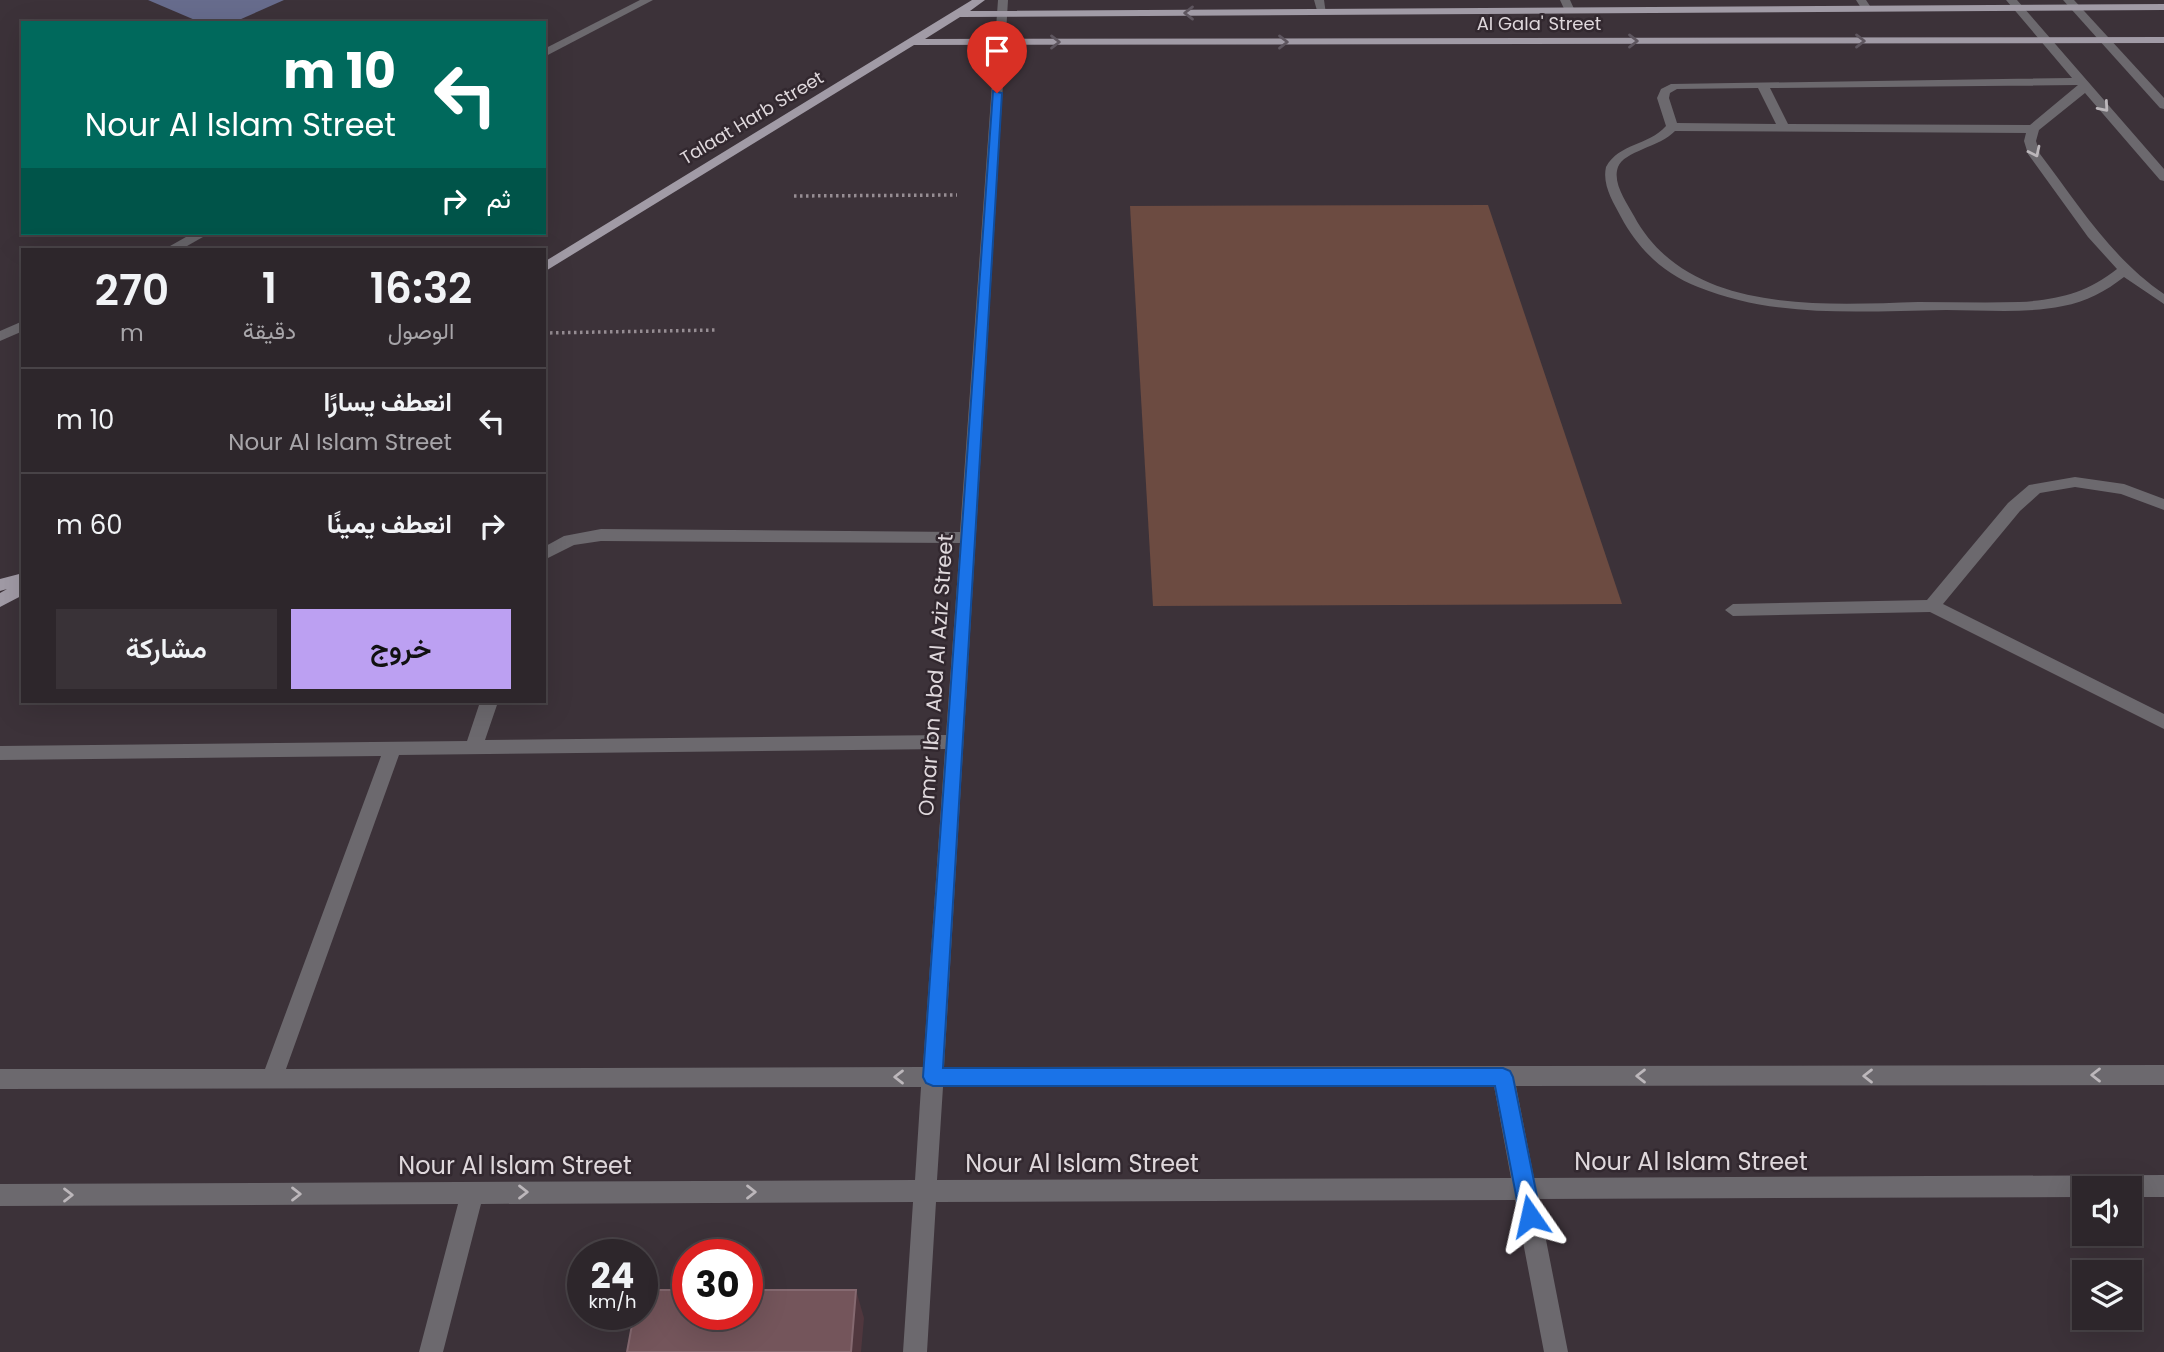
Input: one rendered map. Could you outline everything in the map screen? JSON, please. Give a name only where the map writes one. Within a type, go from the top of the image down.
[{"type":"main road","name":"Talaat Harb Street","points":[[546,267],[980,0]]},
{"type":"main road","name":"Al Gala' Street","points":[[959,14],[1002,7],[1322,12],[1567,5],[2071,4],[2164,7]]},
{"type":"main road","name":"Al Gala' Street","points":[[913,43],[2164,40]]},
{"type":"main road","points":[[0,585],[21,580]]},
{"type":"main road","points":[[0,601],[21,588]]},
{"type":"street","points":[[546,53],[648,0]]},
{"type":"street","points":[[1319,0],[1322,12]]},
{"type":"street","points":[[2014,4],[2164,177]]},
{"type":"street","points":[[2071,4],[2164,105]]},
{"type":"street","name":"Omar Ibn Abd Al Aziz Street","points":[[915,1352],[1002,7]]},
{"type":"street","points":[[1762,84],[1784,127]]},
{"type":"street","points":[[1672,127],[1663,99],[1665,91],[1675,86],[2083,84]]},
{"type":"street","points":[[2083,84],[2033,129],[2030,141],[2034,154],[2123,271],[2164,300]]},
{"type":"street","points":[[2033,129],[1672,127],[1660,139],[1620,156],[1612,167],[1611,181],[1646,247],[1674,270],[1712,288],[1757,302],[1804,307],[2014,306],[2062,302],[2100,290],[2123,271]]},
{"type":"street","points":[[174,248],[199,235]]},
{"type":"street","points":[[0,337],[21,327]]},
{"type":"street","points":[[1933,607],[2014,507],[2035,489],[2075,482],[2124,488],[2164,505]]},
{"type":"street","points":[[546,553],[570,540],[601,535],[968,538]]},
{"type":"street","points":[[1733,610],[1933,607],[2164,722]]},
{"type":"street","points":[[474,747],[489,703]]},
{"type":"street","points":[[0,753],[955,742]]},
{"type":"street","points":[[272,1078],[394,748]]},
{"type":"street","points":[[0,1079],[2164,1075]]},
{"type":"street","points":[[1503,1077],[1556,1352]]},
{"type":"street","name":"Nour Al Islam Street","points":[[0,1195],[2164,1186]]},
{"type":"street","points":[[431,1352],[472,1193]]},
{"type":"path","points":[[794,196],[990,195]]},
{"type":"path","points":[[546,333],[717,330]]},
{"type":"shaded area","points":[[1488,205],[1622,604],[1153,606],[1130,206]]},
{"type":"water","points":[[148,0],[284,0],[237,21],[197,21]]},
{"type":"building","points":[[658,1290],[672,1290],[672,1330],[763,1330],[763,1290],[856,1290],[851,1352],[627,1352],[631,1330],[658,1330]]},
{"type":"route","points":[[997,93],[933,1077],[1503,1077],[1530,1216]]}]
